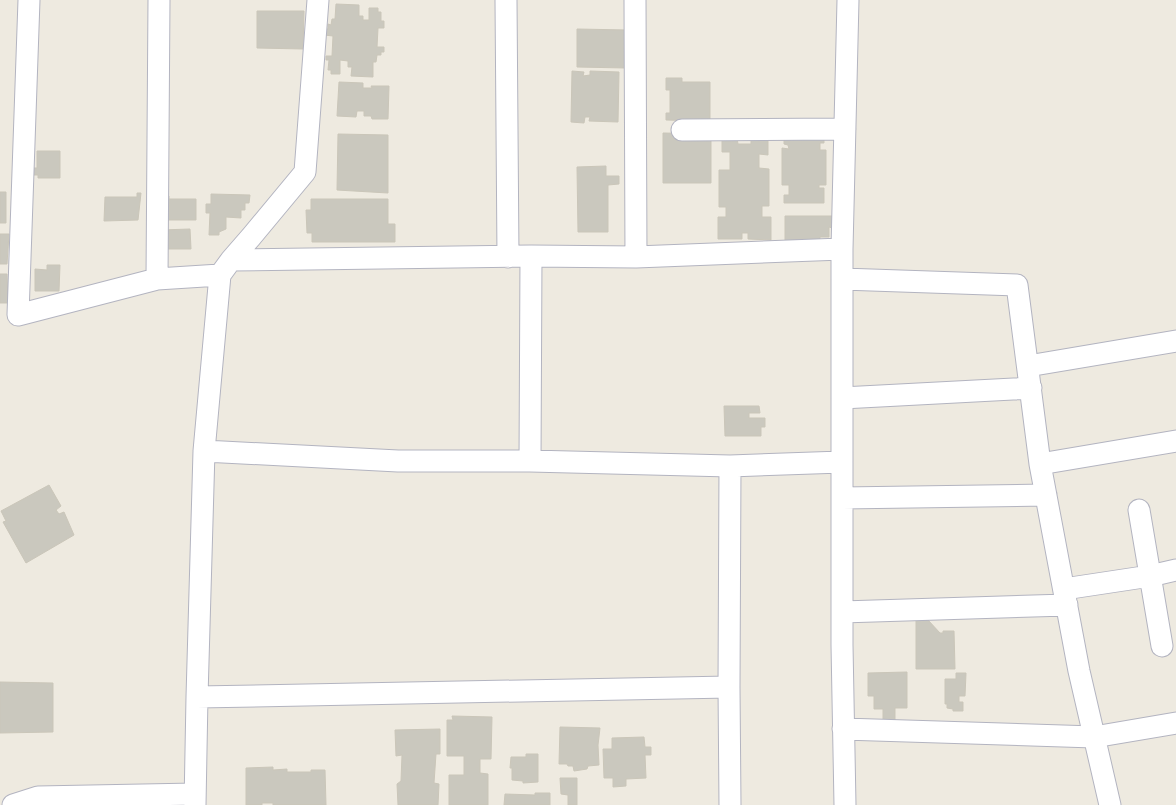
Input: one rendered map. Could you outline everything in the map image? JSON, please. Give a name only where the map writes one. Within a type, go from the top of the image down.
[{"type":"street","points":[[29,0],[18,315],[157,279],[226,268],[530,256],[636,257],[842,249]]},
{"type":"street","points":[[157,279],[159,0]]},
{"type":"street","points":[[13,805],[38,797],[195,800],[204,450],[226,268],[305,172],[318,0]]},
{"type":"street","points":[[506,0],[508,257]]},
{"type":"street","points":[[635,0],[636,257]]},
{"type":"street","points":[[845,805],[842,612],[842,249],[848,0]]},
{"type":"street","points":[[682,130],[845,129]]},
{"type":"street","points":[[530,256],[530,462]]},
{"type":"street","points":[[842,279],[1017,285],[1040,464],[1079,671],[1110,805]]},
{"type":"street","points":[[1028,366],[1176,341]]},
{"type":"street","points":[[842,398],[1030,388]]},
{"type":"street","points":[[1040,464],[1176,440]]},
{"type":"street","points":[[204,450],[398,461],[730,466],[842,462]]},
{"type":"street","points":[[730,466],[730,805]]},
{"type":"street","points":[[842,498],[1046,495]]},
{"type":"street","points":[[1139,510],[1162,646]]},
{"type":"street","points":[[842,612],[1065,597],[1176,570]]},
{"type":"street","points":[[197,697],[729,687]]},
{"type":"street","points":[[843,729],[1094,737],[1176,723]]},
{"type":"building","points":[[336,4],[359,5],[359,16],[363,16],[363,20],[369,20],[369,8],[378,8],[378,12],[381,12],[381,21],[384,21],[384,28],[378,28],[377,47],[384,47],[384,52],[381,52],[381,55],[377,55],[376,62],[373,62],[373,77],[351,76],[352,67],[348,67],[348,61],[340,60],[340,74],[331,74],[331,70],[328,70],[329,60],[326,60],[326,56],[332,56],[333,36],[324,35],[324,29],[328,29],[328,24],[331,25],[332,19],[335,19]]},
{"type":"building","points":[[257,11],[304,11],[303,49],[257,48]]},
{"type":"building","points":[[577,29],[627,30],[626,68],[577,67]]},
{"type":"building","points":[[572,71],[584,72],[583,76],[590,75],[590,71],[619,72],[618,122],[589,121],[590,117],[585,117],[584,123],[571,122]]},
{"type":"building","points":[[666,78],[682,78],[682,82],[710,82],[710,121],[666,120],[666,113],[670,113],[670,90],[666,90]]},
{"type":"building","points":[[339,82],[363,83],[363,88],[372,88],[371,86],[389,86],[388,119],[372,119],[371,116],[364,116],[364,111],[357,111],[356,117],[337,116]]},
{"type":"building","points":[[663,133],[711,134],[711,183],[663,183]]},
{"type":"building","points":[[784,133],[824,133],[824,143],[820,143],[820,150],[826,150],[826,185],[819,185],[819,188],[824,188],[824,203],[784,203],[784,195],[789,195],[789,185],[782,185],[782,148],[789,149],[788,145],[784,144]]},
{"type":"building","points":[[338,134],[388,135],[388,193],[337,190]]},
{"type":"building","points":[[722,137],[737,138],[738,144],[751,144],[751,138],[768,138],[768,155],[759,154],[759,168],[769,169],[769,206],[762,206],[762,217],[771,217],[771,240],[748,239],[748,233],[742,233],[742,239],[718,239],[718,217],[726,217],[726,207],[719,207],[719,170],[730,170],[730,152],[722,152]]},
{"type":"building","points":[[37,151],[60,151],[60,178],[38,178],[38,175],[33,175],[33,168],[37,168]]},
{"type":"building","points":[[606,166],[606,176],[619,176],[619,184],[608,185],[608,232],[578,232],[577,167]]},
{"type":"building","points":[[0,192],[6,192],[6,223],[0,223]]},
{"type":"building","points":[[137,193],[141,193],[138,220],[104,221],[105,197],[137,197]]},
{"type":"building","points":[[211,194],[250,195],[249,203],[245,203],[245,210],[241,210],[241,218],[226,217],[226,229],[219,232],[219,235],[209,235],[210,213],[206,213],[206,204],[211,204]]},
{"type":"building","points":[[161,196],[169,196],[169,199],[196,199],[196,220],[161,220]]},
{"type":"building","points":[[311,199],[388,199],[388,224],[395,224],[395,242],[312,242],[312,233],[307,233],[306,210],[311,210]]},
{"type":"building","points":[[785,216],[832,216],[832,228],[829,227],[829,237],[820,237],[820,241],[785,243]]},
{"type":"building","points":[[190,229],[191,249],[161,249],[161,230]]},
{"type":"building","points":[[0,234],[9,234],[7,264],[0,264]]},
{"type":"building","points":[[47,265],[60,265],[59,291],[35,291],[35,269],[47,270]]},
{"type":"building","points":[[0,274],[7,274],[8,303],[0,303]]},
{"type":"building","points":[[724,406],[759,406],[760,413],[749,413],[749,418],[765,418],[765,427],[761,427],[761,436],[725,436]]},
{"type":"building","points":[[49,485],[61,506],[56,510],[59,514],[64,512],[74,535],[26,563],[3,522],[6,521],[1,511]]},
{"type":"building","points":[[916,620],[928,620],[940,633],[943,633],[943,631],[954,631],[955,669],[916,669]]},
{"type":"building","points":[[907,672],[907,708],[895,708],[895,721],[883,721],[883,709],[874,709],[874,696],[868,696],[868,673]]},
{"type":"building","points":[[956,673],[966,673],[965,696],[959,696],[959,702],[963,702],[963,711],[953,711],[953,709],[947,708],[947,704],[945,704],[945,679],[956,679]]},
{"type":"building","points":[[0,682],[53,683],[53,732],[0,733]]},
{"type":"building","points":[[452,716],[492,717],[491,759],[480,759],[480,773],[488,774],[488,805],[449,805],[449,775],[464,775],[464,756],[447,756],[447,720],[453,720]]},
{"type":"building","points":[[560,727],[600,728],[598,745],[599,765],[588,766],[587,769],[574,771],[573,766],[559,764]]},
{"type":"building","points":[[440,729],[440,754],[436,754],[434,783],[439,784],[438,805],[398,805],[397,784],[401,781],[402,755],[396,756],[395,730]]},
{"type":"building","points":[[644,737],[645,747],[651,747],[651,755],[645,755],[646,778],[626,779],[626,786],[613,787],[613,778],[604,778],[603,749],[612,749],[612,738]]},
{"type":"building","points":[[526,754],[538,754],[538,782],[523,783],[523,781],[512,780],[512,768],[510,768],[511,757],[526,757]]},
{"type":"building","points":[[273,767],[273,770],[287,769],[287,772],[311,772],[311,770],[325,770],[326,805],[273,805],[273,803],[262,803],[262,805],[246,805],[246,768]]},
{"type":"building","points":[[560,778],[577,778],[577,805],[568,805],[568,795],[561,794]]},
{"type":"building","points":[[535,793],[550,793],[550,805],[504,805],[505,794],[535,795]]}]
